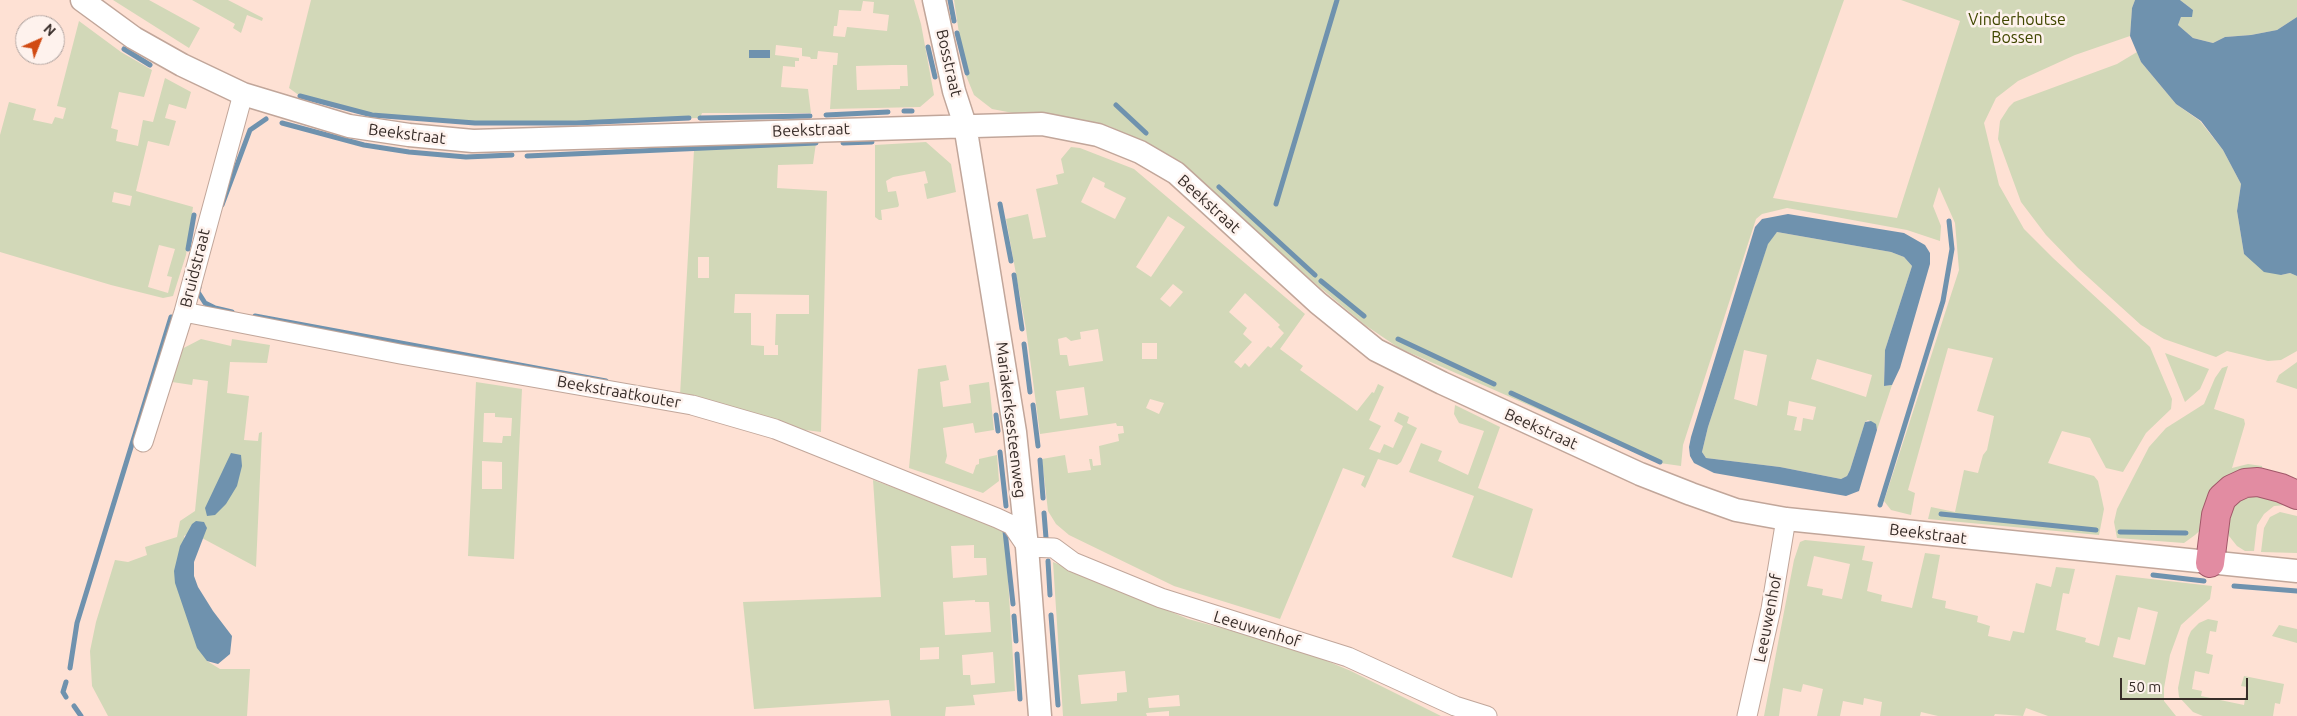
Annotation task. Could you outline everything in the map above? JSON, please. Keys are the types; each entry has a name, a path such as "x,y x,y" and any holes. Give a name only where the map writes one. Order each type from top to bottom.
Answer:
{"highway":[{"path":"2210,564 2216,515 2222,498 2232,489 2245,483 2258,482 2281,488 2297,495"}],"street":[{"name":"Beekstraat","path":"82,0 134,38 182,65 243,94 349,126 473,141 1042,124 1098,135 1140,152 1176,173 1318,303 1382,353 1442,383 1640,474 1736,510 1786,519 2210,564 2297,571"},
{"name":"Bosstraat","path":"934,0 954,91 965,125"},
{"name":"Bruidstraat","path":"143,442 184,312 243,94"},
{"name":"Mariakerksesteenweg","path":"965,125 1014,423 1027,547 1040,716"},
{"name":"Beekstraatkouter","path":"184,312 400,354 704,408 774,429 997,518 1012,525 1027,547"},
{"name":"Leeuwenhof","path":"1747,716 1771,609 1786,519"},
{"name":"Leeuwenhof","path":"1027,547 1054,548 1073,562 1161,598 1348,657 1455,706 1487,716"}],"green space":[{"path":"113,0 149,0 200,28 189,48"},
{"path":"192,0 228,0 263,18 262,21 247,15 241,33 233,28 235,24"},
{"path":"311,0 914,0 921,24 934,95 920,107 830,109 833,65 837,65 838,53 818,51 817,59 811,59 810,57 802,56 802,48 776,45 775,55 799,58 799,61 795,61 795,67 783,66 781,87 808,89 811,113 702,113 700,118 475,123 372,115 300,96 289,88","holes":["863,1 874,2 873,13 889,15 887,31 847,27 845,37 833,36 834,26 837,26 839,10 861,11","907,65 908,86 900,86 900,89 857,90 856,66"]},
{"name":"Vinderhoutse Bossen","path":"954,0 1844,0 1773,198 1897,218 1960,21 1901,0 2135,0 2132,8 2130,36 2075,55 2018,81 1996,98 1984,123 1999,185 2024,229 2150,347 2172,399 2171,409 2146,433 2123,472 2106,468 2090,438 2062,431 2048,463 2094,476 2098,481 2104,509 2099,535 1928,519 1931,507 1955,512 1964,470 1978,473 1983,455 1987,450 1994,416 1977,411 1993,358 1948,348 1908,490 1915,493 1911,515 1891,510 1884,501 1959,270 1955,223 1939,187 1933,206 1941,226 1940,241 1907,230 1787,208 1762,214 1756,219 1683,445 1681,466 1660,463 1399,348 1365,325 1317,285 1173,157 1109,126 1049,115 1013,113 992,109 974,95 965,73"},
{"path":"2180,0 2297,0 2297,17 2277,30 2225,37 2213,43 2193,38 2178,25 2181,17 2193,10"},
{"path":"79,21 121,52 152,70 144,97 119,92 111,128 118,130 116,141 138,146 143,120 153,122 165,78 191,92 186,109 169,104 165,118 176,121 169,146 148,141 136,191 193,207 186,255 173,296 163,298 111,285 0,252 0,135 9,102 36,109 33,120 52,124 55,117 63,119 66,108 57,106","holes":["114,192 132,196 130,206 112,202","159,245 175,249 167,276 172,277 168,293 148,287"]},
{"path":"2137,52 2141,62 2176,104 2200,121 2223,150 2241,184 2237,211 2244,254 2281,275 2290,273 2297,276 2297,351 2281,360 2268,361 2227,351 2216,357 2164,339 2141,325 2078,268 2046,235 2021,202 1998,139 2000,121 2009,107 2014,102 2117,64"},
{"path":"926,142 951,164 956,192 927,199 924,184 928,183 925,171 893,177 886,181 888,192 896,191 899,205 898,207 881,210 882,220 879,220 875,217 875,145"},
{"path":"816,143 813,164 778,165 777,188 827,191 821,432 789,428 680,395 694,150","holes":["698,257 709,257 709,278 698,278","735,294 809,295 809,314 776,314 775,345 778,345 778,355 764,355 764,346 751,345 751,313 734,313"]},
{"path":"1071,147 1080,148 1134,169 1305,314 1280,349 1303,366 1300,370 1357,411 1372,392 1374,393 1378,384 1384,387 1369,420 1381,426 1369,449 1380,453 1384,444 1393,448 1403,426 1394,421 1398,412 1409,417 1407,423 1417,428 1401,462 1397,465 1378,459 1365,488 1361,485 1365,476 1343,468 1280,619 1174,586 1069,535 1056,524 1048,511 1042,459 1065,455 1068,473 1091,470 1089,459 1092,459 1093,466 1101,465 1099,446 1119,441 1118,434 1124,433 1123,426 1117,426 1116,423 1040,434 1026,329 1006,219 1028,214 1033,239 1046,237 1036,189 1058,184 1056,175 1064,173 1061,159","holes":["1093,177 1105,183 1104,187 1126,198 1115,219 1081,202","1168,216 1185,227 1151,277 1136,267","1173,284 1183,292 1170,307 1160,299","1245,293 1280,325 1278,327 1284,333 1271,348 1268,346 1249,367 1245,363 1241,368 1234,362 1252,342 1243,334 1247,328 1229,312","1098,329 1103,361 1069,366 1067,355 1060,355 1058,339 1066,337 1071,341 1081,339 1080,332","1142,343 1157,343 1157,359 1142,359","1084,387 1088,415 1060,419 1056,391","1150,399 1164,403 1159,414 1146,408"]},
{"path":"1777,232 1891,252 1904,257 1912,266 1885,350 1884,386 1892,385 1877,430 1875,424 1868,420 1865,422 1850,470 1847,476 1841,479 1780,467 1706,458 1702,452 1708,427 1768,243","holes":["1744,350 1767,355 1757,406 1734,399","1817,359 1872,375 1866,397 1811,379","1789,401 1816,407 1813,420 1803,418 1801,431 1794,430 1797,417 1787,415"]},
{"path":"201,339 231,346 232,339 270,345 267,363 230,362 227,393 249,396 244,440 258,441 259,433 262,432 256,567 202,538 206,525 184,536 207,661 220,669 250,669 247,716 108,716 92,686 90,651 96,622 115,560 128,562 147,555 145,547 177,537 180,521 195,511 208,381 193,379 192,385 172,382 176,352"},
{"path":"2165,353 2209,369 2200,389 2185,402"},
{"path":"2297,362 2297,389 2276,382 2279,375"},
{"path":"946,365 949,380 940,382 943,407 971,403 969,385 989,382 994,430 975,433 973,423 943,428 947,456 945,463 973,474 976,465 979,464 979,459 997,455 999,481 983,493 909,468 918,369"},
{"path":"2228,366 2214,409 2244,419 2245,424 2232,468 2248,464 2262,466 2262,473 2184,543 2117,538 2114,522 2117,509 2149,447 2166,428 2204,404 2215,378 2222,368"},
{"path":"476,382 522,389 514,559 468,556","holes":["484,413 495,413 495,417 512,418 511,436 503,436 502,443 483,442","482,461 502,462 502,489 482,489"]},
{"path":"1455,405 1500,427 1478,488 1533,509 1512,578 1452,557 1474,496 1409,472 1421,443 1442,451 1438,461 1468,475 1484,431 1459,423 1454,414"},
{"path":"873,480 986,521 1005,531 1015,691 973,695 975,705 946,707 945,716 891,716 889,700 754,709 743,602 881,597","holes":["974,545 974,558 986,558 987,575 953,578 951,546","975,600 975,602 989,602 991,632 945,635 943,602","939,647 939,659 920,660 920,648","993,652 995,683 971,685 970,675 963,675 962,655"]},
{"path":"2259,493 2286,505 2274,506 2264,514 2257,525 2254,551 2245,551 2237,546 2229,536 2226,521 2235,500"},
{"path":"2280,512 2297,516 2297,553 2261,552 2264,528 2270,517"},
{"path":"1805,540 1865,546 1862,560 1873,562 1867,591 1882,595 1881,601 1912,608 1925,553 1940,555 1932,598 1946,601 1945,608 1978,616 1977,622 1990,626 1988,636 2010,641 2013,631 2024,633 2036,583 2051,587 2056,567 2075,569 2069,594 2063,593 2056,630 2086,638 2085,642 2099,646 2116,575 2212,586 2210,599 2181,625 2170,655 2164,688 2164,701 2176,716 2048,716 2026,708 2023,716 1995,714 1994,716 1938,716 1921,712 1920,716 1880,716 1882,702 1864,698 1863,705 1843,701 1840,716 1817,716 1823,689 1803,684 1801,692 1783,688 1779,716 1764,716 1794,560 1800,542","holes":["1814,556 1850,564 1842,599 1822,595 1823,589 1807,586","2138,607 2158,612 2145,665 2113,657 2118,637 2130,640"]},
{"path":"1053,562 1188,619 1296,648 1351,671 1441,716 1169,716 1169,711 1146,713 1147,716 1063,716","holes":["1125,671 1127,692 1117,693 1117,701 1081,704 1078,675","1179,695 1180,706 1149,708 1148,698"]},
{"path":"2208,619 2218,621 2216,632 2210,631 2206,653 2213,655 2209,674 2195,671 2192,689 2202,691 2201,696 2244,705 2247,687 2241,686 2244,676 2284,684 2280,704 2275,703 2273,716 2203,716 2193,712 2179,697 2178,688 2188,638 2191,631 2199,623"},
{"path":"2279,625 2297,629 2297,643 2272,636"}],"water":[{"path":"2135,0 2180,0 2193,10 2192,17 2181,17 2178,25 2193,38 2213,43 2225,37 2277,30 2297,17 2297,276 2290,273 2281,275 2264,272 2244,254 2237,211 2241,184 2223,150 2201,121 2176,104 2141,62 2130,36 2132,8"},
{"path":"749,50 770,50 770,58 749,58"},
{"path":"1788,214 1904,233 1925,245 1930,253 1930,264 1900,368 1892,385 1884,386 1885,350 1912,266 1904,257 1891,252 1777,232 1768,244 1708,427 1702,452 1706,458 1780,467 1841,479 1847,476 1850,470 1865,422 1871,421 1876,424 1877,430 1859,491 1846,496 1714,473 1694,463 1690,456 1691,437 1755,227 1762,219"},
{"path":"231,453 241,455 242,466 237,486 226,504 215,515 207,516 205,508"},
{"path":"196,521 204,522 207,528 194,562 194,576 198,587 213,611 232,636 230,654 218,664 207,661 197,648 175,583 174,571 180,546 192,524"}],"waterway":[{"path":"950,0 954,21"},
{"path":"1276,204 1337,0"},
{"path":"957,33 967,73"},
{"path":"928,47 935,77"},
{"path":"124,49 150,65"},
{"path":"300,96 372,115 475,123 576,123 689,118"},
{"path":"1116,105 1146,133"},
{"path":"904,111 912,111"},
{"path":"826,115 888,112"},
{"path":"700,118 810,116"},
{"path":"222,205 250,130 266,119"},
{"path":"282,123 364,145 409,152 466,157 512,155"},
{"path":"843,143 872,142"},
{"path":"527,156 816,143"},
{"path":"1219,187 1315,275"},
{"path":"1000,204 1011,261"},
{"path":"188,249 194,215"},
{"path":"1880,505 1943,301 1952,249 1949,221"},
{"path":"1014,275 1022,329"},
{"path":"1321,281 1364,316"},
{"path":"199,287 198,292 205,303 215,308 232,312"},
{"path":"255,316 606,381"},
{"path":"70,668 77,623 171,317"},
{"path":"1398,339 1494,384"},
{"path":"1024,344 1030,392"},
{"path":"1511,393 1660,462"},
{"path":"1033,405 1038,446"},
{"path":"996,415 998,431"},
{"path":"1000,452 1006,506"},
{"path":"1040,460 1043,498"},
{"path":"1044,513 1046,538"},
{"path":"1941,514 2096,530"},
{"path":"1005,531 1013,604"},
{"path":"2120,532 2186,533"},
{"path":"1048,561 1050,595"},
{"path":"2153,575 2204,581"},
{"path":"2234,586 2297,591"},
{"path":"1051,615 1058,705"},
{"path":"1014,616 1016,641"},
{"path":"1017,654 1020,699"},
{"path":"66,682 63,692 66,697"},
{"path":"74,706 81,716"}]}
